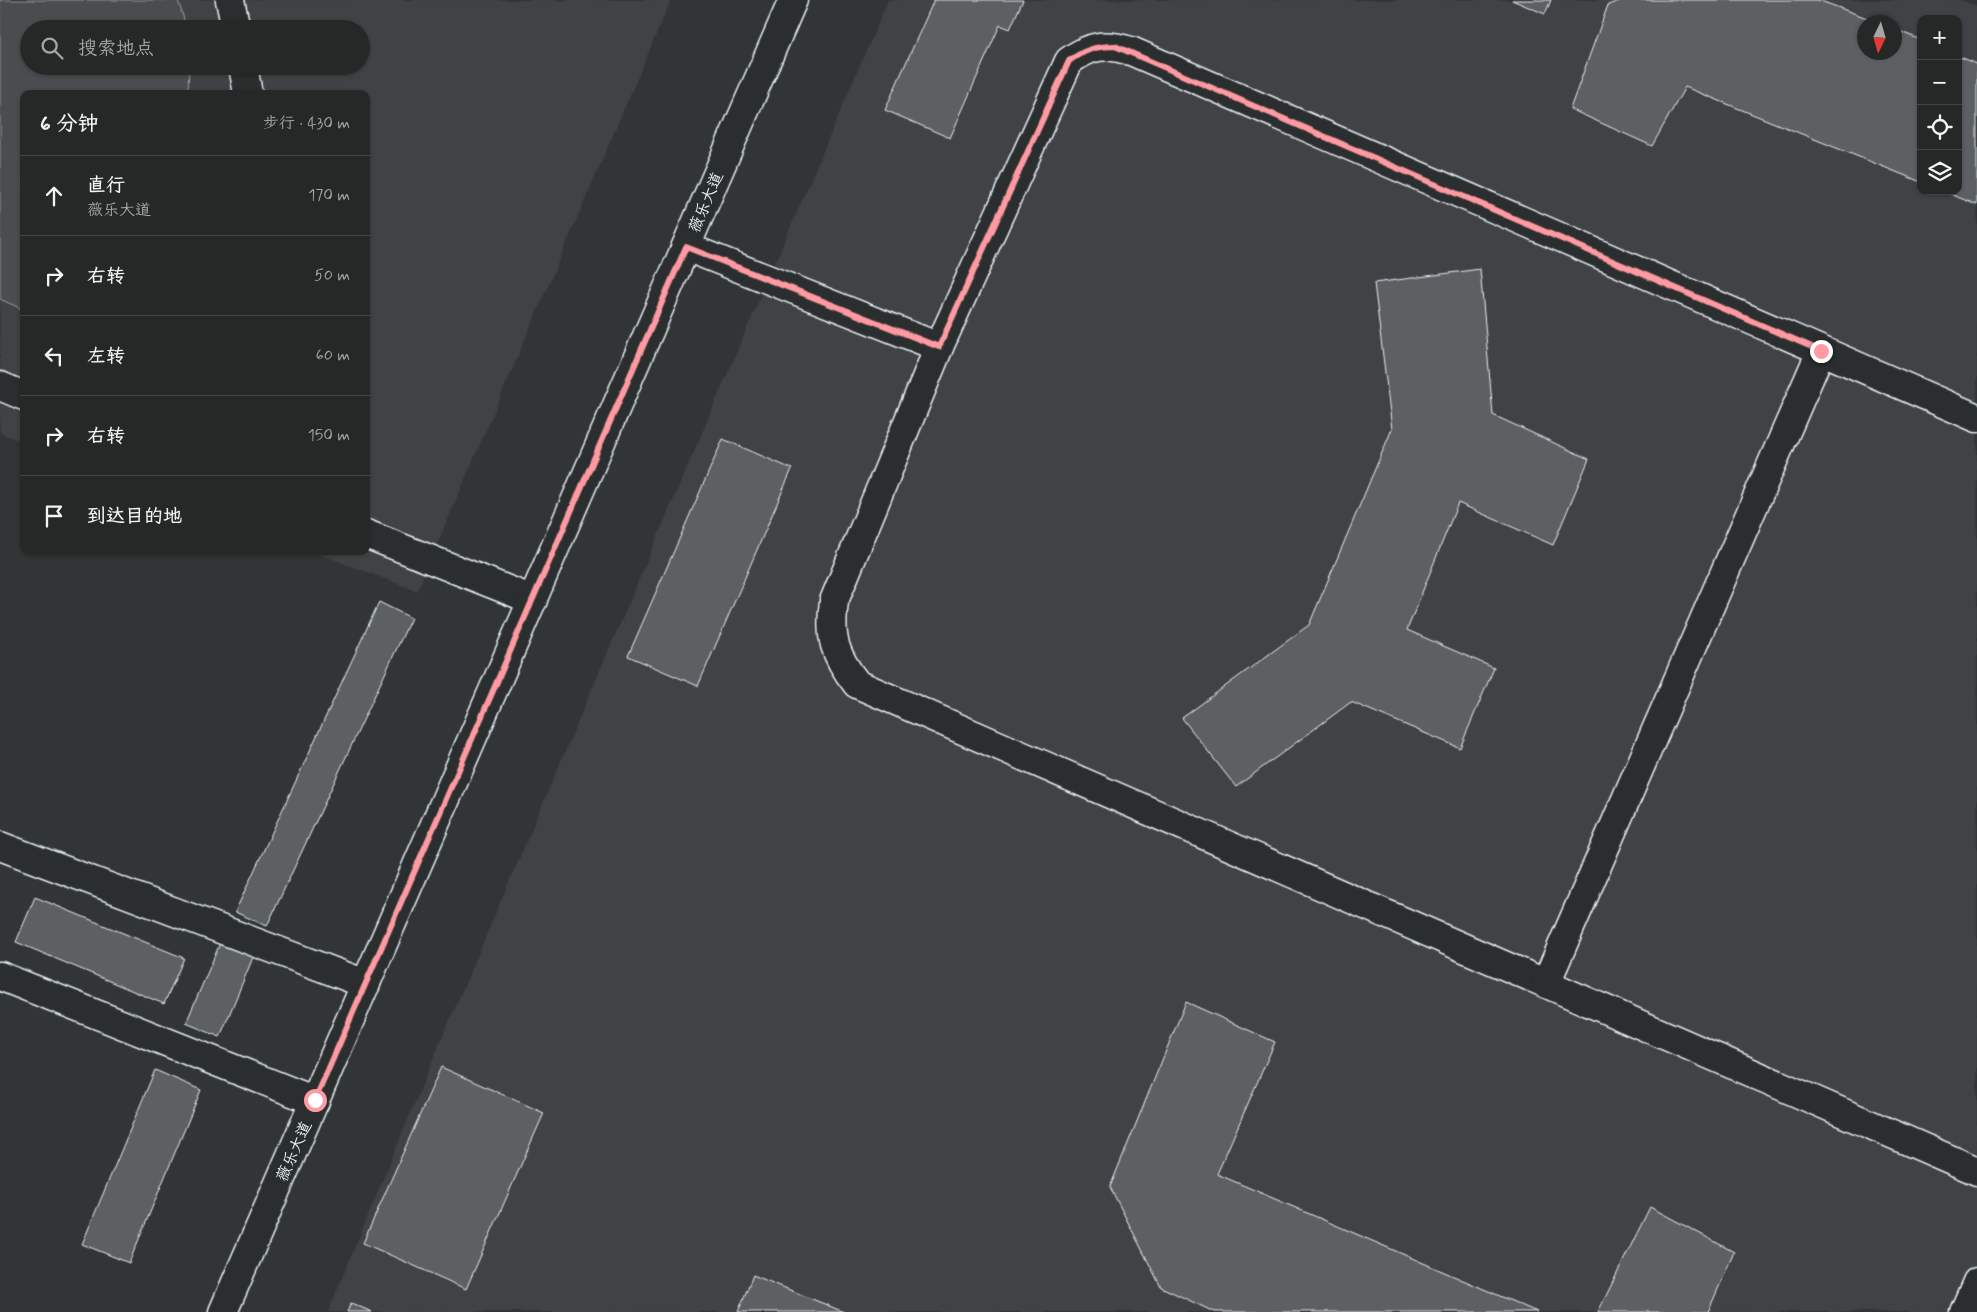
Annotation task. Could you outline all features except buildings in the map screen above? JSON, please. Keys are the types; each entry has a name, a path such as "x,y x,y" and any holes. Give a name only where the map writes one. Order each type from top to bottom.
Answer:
{"main road":[{"path":"230,0 234,20"},
{"name":"薇乐大道","path":"223,1312 793,0"},
{"path":"1977,418 1131,52 1115,46 1098,46 1082,51 1069,61 939,347 834,601 831,623 834,645 843,666 857,684 1977,1171"},
{"path":"245,75 247,90"},
{"path":"686,247 939,347"},
{"path":"1546,983 1821,351"},
{"path":"0,386 20,394"},
{"path":"370,536 533,600"},
{"path":"0,846 366,984"},
{"path":"0,976 315,1100"},
{"path":"1964,1312 1977,1282"}],"shaded area":[{"path":"0,0 671,0 417,591 322,555 370,555 370,90 20,90 20,440 0,433"},
{"path":"0,0 178,0 184,20 20,20 20,75 189,75 188,90 20,90 20,308 0,299"},
{"path":"888,0 1960,0 1977,6 1977,1312 328,1312 432,1061"}],"route":[{"path":"315,1100 686,247 939,347 1069,61 1082,51 1098,46 1115,46 1821,351"}]}
